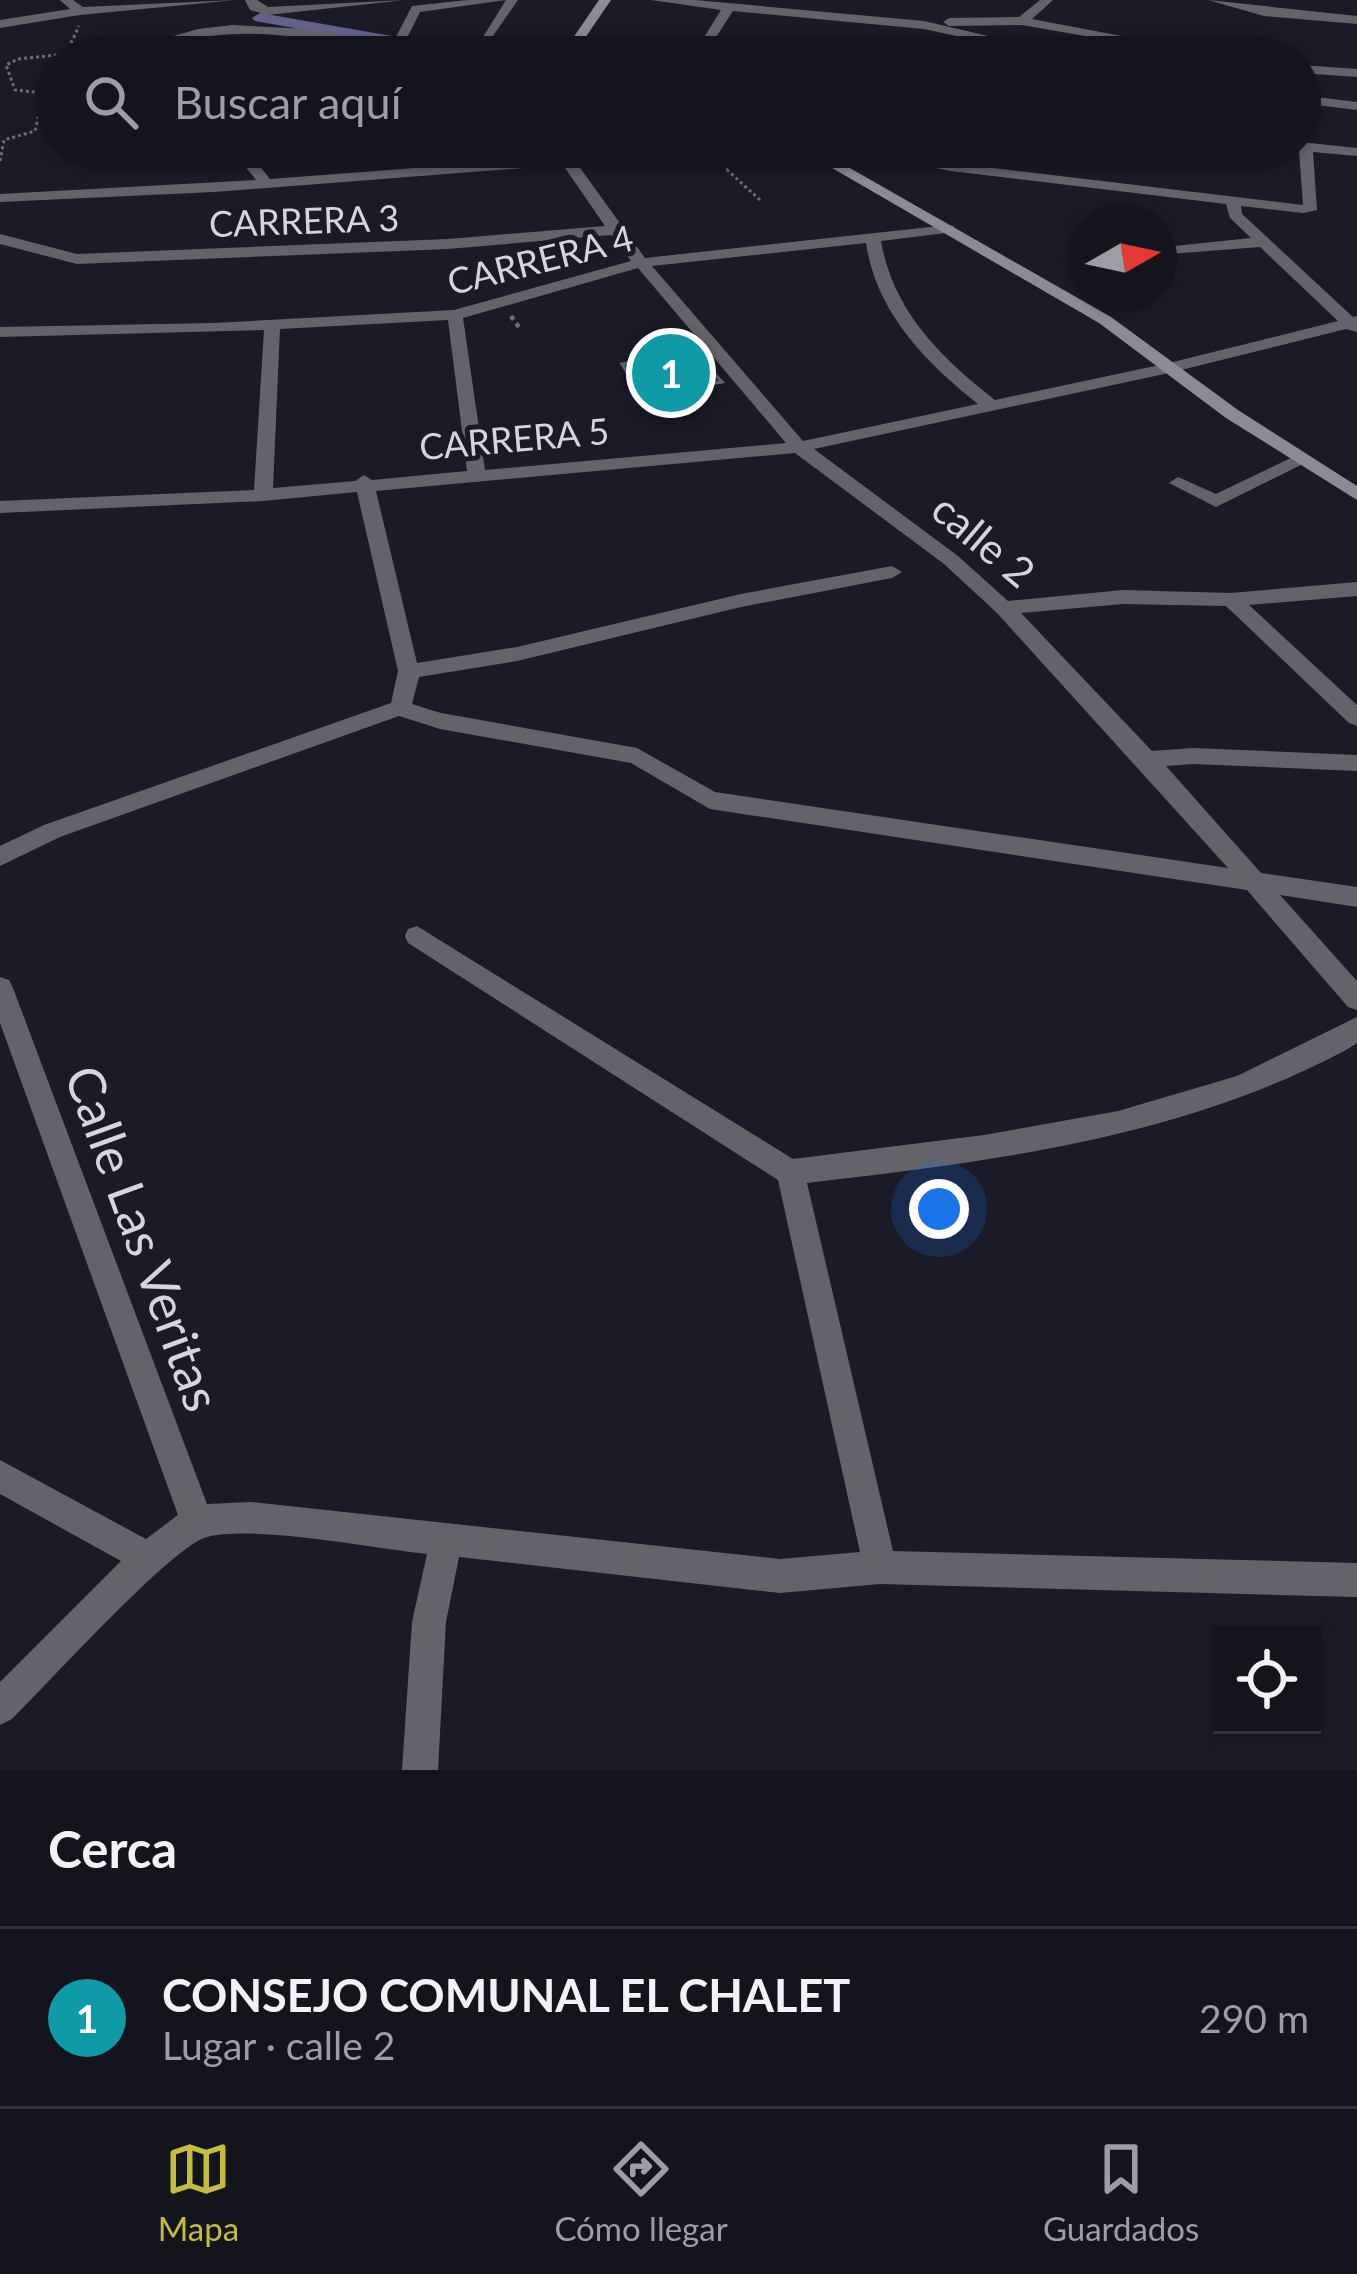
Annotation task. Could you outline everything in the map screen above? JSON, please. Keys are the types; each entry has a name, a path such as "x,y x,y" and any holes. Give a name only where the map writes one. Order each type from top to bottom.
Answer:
{"main road":[{"path":"580,36 604,0"},
{"path":"840,168 1105,320 1357,494"}],"street":[{"path":"0,24 139,0"},
{"path":"74,10 230,0"},
{"path":"251,0 254,7 268,11 399,0"},
{"path":"402,36 416,9 500,0"},
{"path":"487,36 512,0"},
{"path":"657,0 924,26 971,36"},
{"path":"1022,20 1047,0"},
{"path":"1214,0 1264,12 1357,20"},
{"path":"711,36 729,7"},
{"path":"924,26 1022,20 1110,36"},
{"path":"185,36 191,31 298,36"},
{"path":"1321,70 1357,73"},
{"path":"1321,102 1357,106"},
{"path":"1321,148 1357,152"},
{"path":"253,168 265,183"},
{"path":"0,198 265,183 368,168"},
{"name":"calle 2","path":"572,168 640,262 800,447 951,560 1004,608 1147,760 1357,999"},
{"path":"959,168 1233,203 1312,207 1306,168"},
{"path":"1233,203 1235,215 1261,242 1354,324"},
{"name":"CARRERA 4","path":"0,332 454,315 640,262 949,229"},
{"name":"CARRERA 3","path":"0,238 77,259 448,244 614,230"},
{"path":"873,237 875,272 921,344 992,406"},
{"path":"1177,251 1261,242"},
{"path":"454,315 476,473"},
{"name":"CARRERA 5","path":"0,507 263,495 800,447 1354,324"},
{"path":"263,495 272,325"},
{"path":"1178,483 1216,501 1301,458"},
{"path":"364,481 410,671 398,708"},
{"path":"410,671 489,662 598,639 695,611 892,572"},
{"path":"1004,608 1124,597 1231,600 1357,590"},
{"path":"1231,600 1357,718"},
{"path":"0,857 52,831 398,708 440,722 637,756 710,800 1357,897"},
{"path":"1147,760 1193,756 1357,764"},
{"path":"417,936 790,1172 920,1156 1117,1122 1250,1087 1357,1028"},
{"name":"Calle Las Veritas","path":"0,988 197,1521"},
{"path":"790,1172 880,1567"},
{"path":"0,1476 148,1558"},
{"path":"0,1707 148,1558 197,1521 251,1518 780,1576 880,1567 1357,1580"},
{"path":"420,1770 429,1622 447,1538"}],"path":[{"path":"36,57 6,65 15,90 36,92"},
{"path":"0,161 4,140 36,126"},
{"path":"725,168 760,200"}],"building":[{"path":"693,350 722,382 641,396 622,364"}],"waterway":[{"path":"260,18 363,36"}],"place":[{"name":"CONSEJO COMUNAL EL CHALET","path":"671,373"}]}
